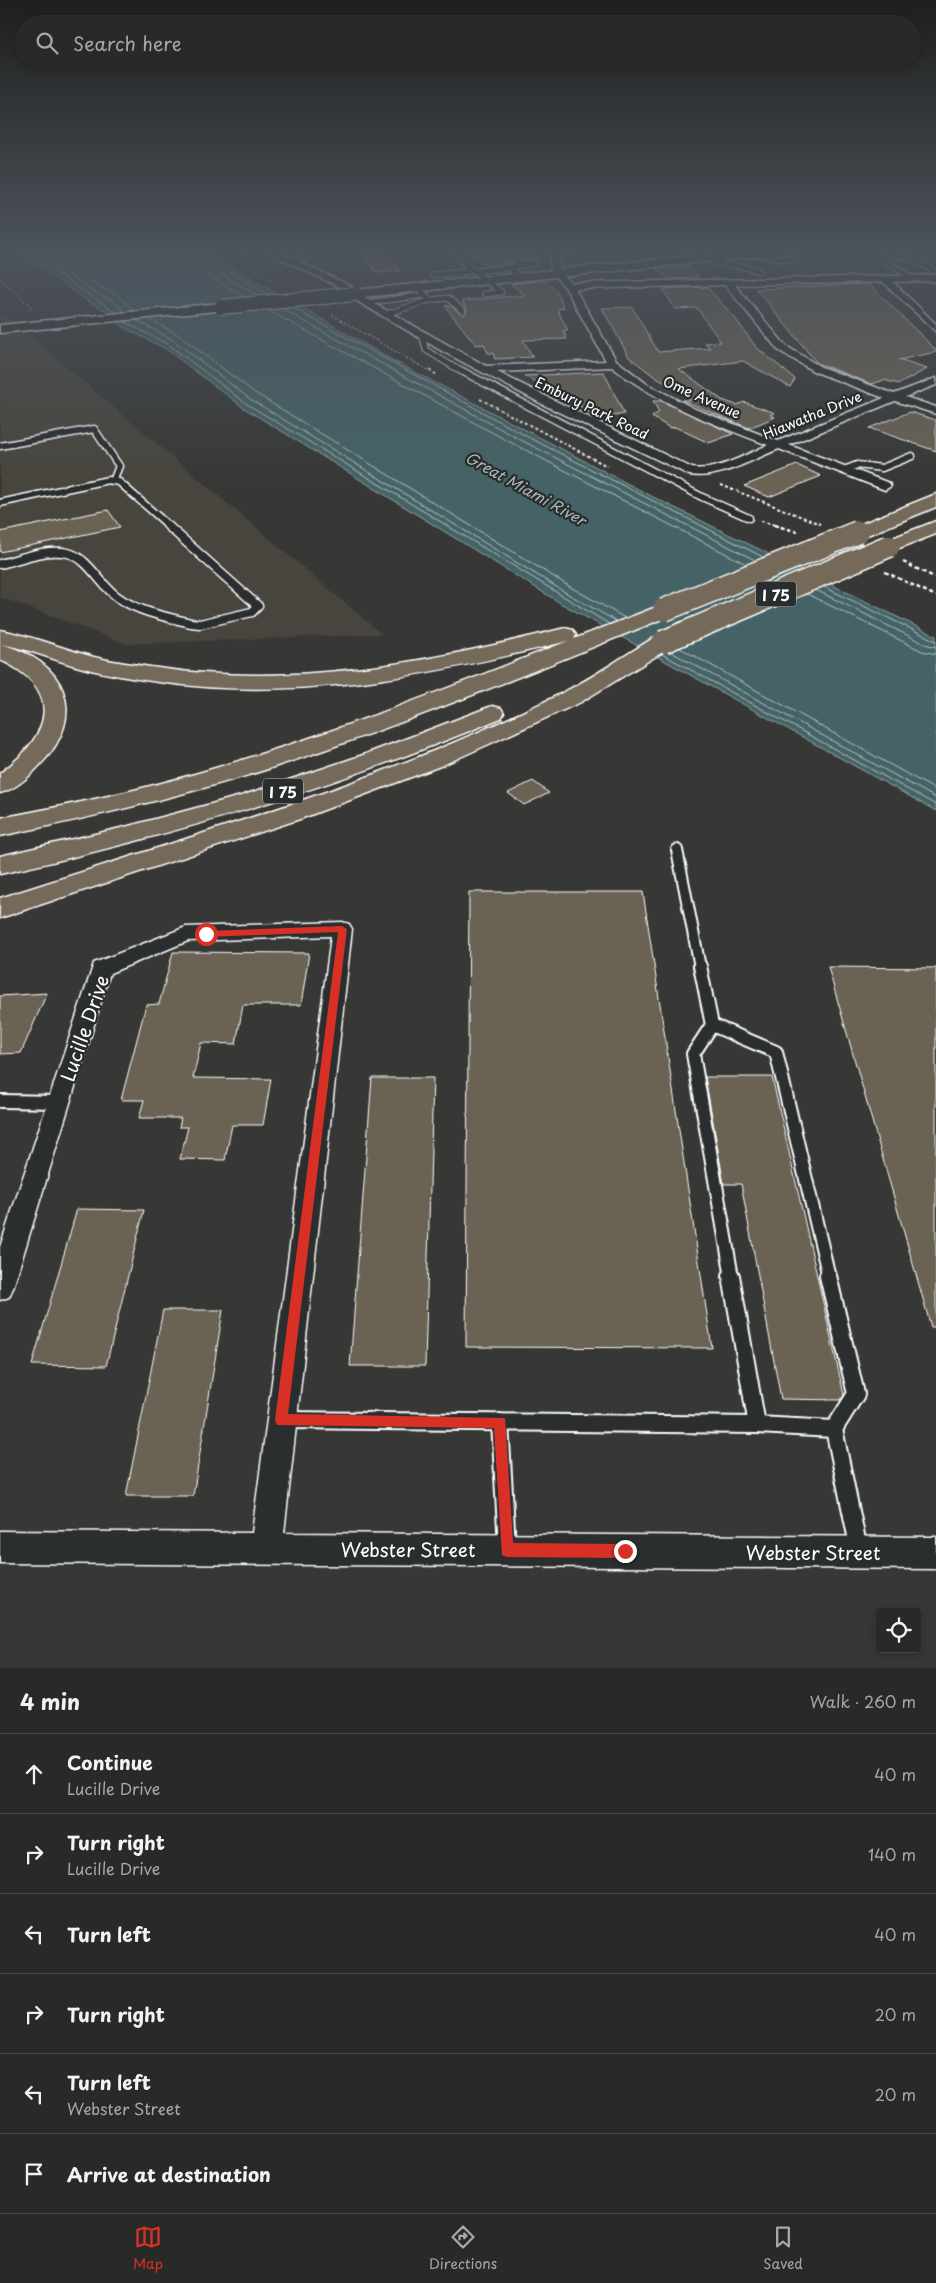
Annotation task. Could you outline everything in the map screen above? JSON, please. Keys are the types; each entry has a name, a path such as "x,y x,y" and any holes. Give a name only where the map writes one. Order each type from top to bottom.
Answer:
{"highway":[{"name":"I 75","path":"0,827 156,794 279,757 389,719 528,665 936,500"},
{"name":"I 75","path":"0,865 150,829 297,786 565,691 663,642 936,527"},
{"path":"0,637 27,641 87,662 160,676 226,682 296,682 356,678 414,670 492,654 664,610"},
{"path":"0,651 20,658 48,680 57,705 53,727 40,750 10,779 0,785"},
{"path":"0,908 322,801 440,756 565,691"}],"main road":[{"path":"0,329 25,327"}],"street":[{"name":"Embury Park Road","path":"408,327 485,370 594,426 689,471 698,472"},
{"name":"Ome Avenue","path":"593,327 614,364 642,386 691,411 885,486"},
{"path":"764,327 782,348 793,356 836,376 936,411"},
{"path":"485,370 614,364"},
{"name":"Hiawatha Drive","path":"698,472 719,469 936,381"},
{"name":"Lucille Drive","path":"0,1288 101,968 186,934 342,929 266,1548"},
{"name":"Webster Street","path":"0,1547 936,1553"}],"lane":[{"path":"422,335 426,350 438,359 702,497 749,518"},
{"path":"0,446 94,429 106,444 119,466 113,481"},
{"path":"844,470 857,465 882,468 912,456"},
{"path":"0,503 108,480 119,482 258,606 252,612 200,624 168,618 119,599 81,561 69,552 46,554 0,564"},
{"path":"677,850 712,1025 693,1054 757,1425"},
{"path":"712,1025 776,1052 856,1394 834,1429 859,1552"},
{"path":"0,1101 59,1102"},
{"path":"281,1420 757,1425 834,1429"},
{"path":"500,1422 507,1550"}],"shaded area":[{"path":"0,327 19,327 382,634 127,644 0,597"}],"water":[{"name":"Great Miami River","path":"123,327 335,327 396,362 659,500 936,636 936,811 562,604 244,408 166,349"}],"building":[{"path":"462,327 566,327 568,330 563,331 567,339 523,340 533,357 495,359 493,353 488,353 484,344 476,345"},
{"path":"612,327 643,327 658,352 710,348 705,343 721,342 710,327 741,327 756,347 795,379 790,387 743,361 679,369 722,400 737,405 744,402 775,413 770,415 775,417 749,428 682,400 694,400 655,377 629,357"},
{"path":"787,327 912,327 936,350 936,352 899,360 927,369 899,384 884,380 872,384 817,363"},
{"path":"604,372 624,414 605,418 597,412 591,414 570,399 567,400 524,376"},
{"path":"653,401 661,401 733,434 709,443 675,427 670,428 652,417 659,412"},
{"path":"910,412 936,420 936,451 869,428"},
{"path":"797,465 821,476 769,497 744,486"},
{"path":"108,510 120,527 0,552 0,532"},
{"path":"533,781 549,793 524,805 508,793"},
{"path":"469,892 643,892 712,1348 466,1347"},
{"path":"173,952 309,953 301,1005 243,1005 236,1044 201,1043 193,1078 271,1079 263,1125 232,1125 225,1160 180,1159 188,1127 179,1127 181,1118 139,1118 144,1100 121,1100 146,1005 159,1004"},
{"path":"828,967 936,968 936,1327 931,1327"},
{"path":"47,993 21,1053 0,1054 0,996"},
{"path":"705,1077 772,1077 844,1395 841,1400 781,1399 741,1184 724,1184"},
{"path":"372,1078 433,1078 425,1366 350,1366"},
{"path":"77,1209 144,1210 106,1366 32,1365"},
{"path":"163,1310 223,1310 193,1496 126,1496"}],"route":[{"path":"206,934 342,929 281,1420 500,1422 507,1550 625,1551"}]}
